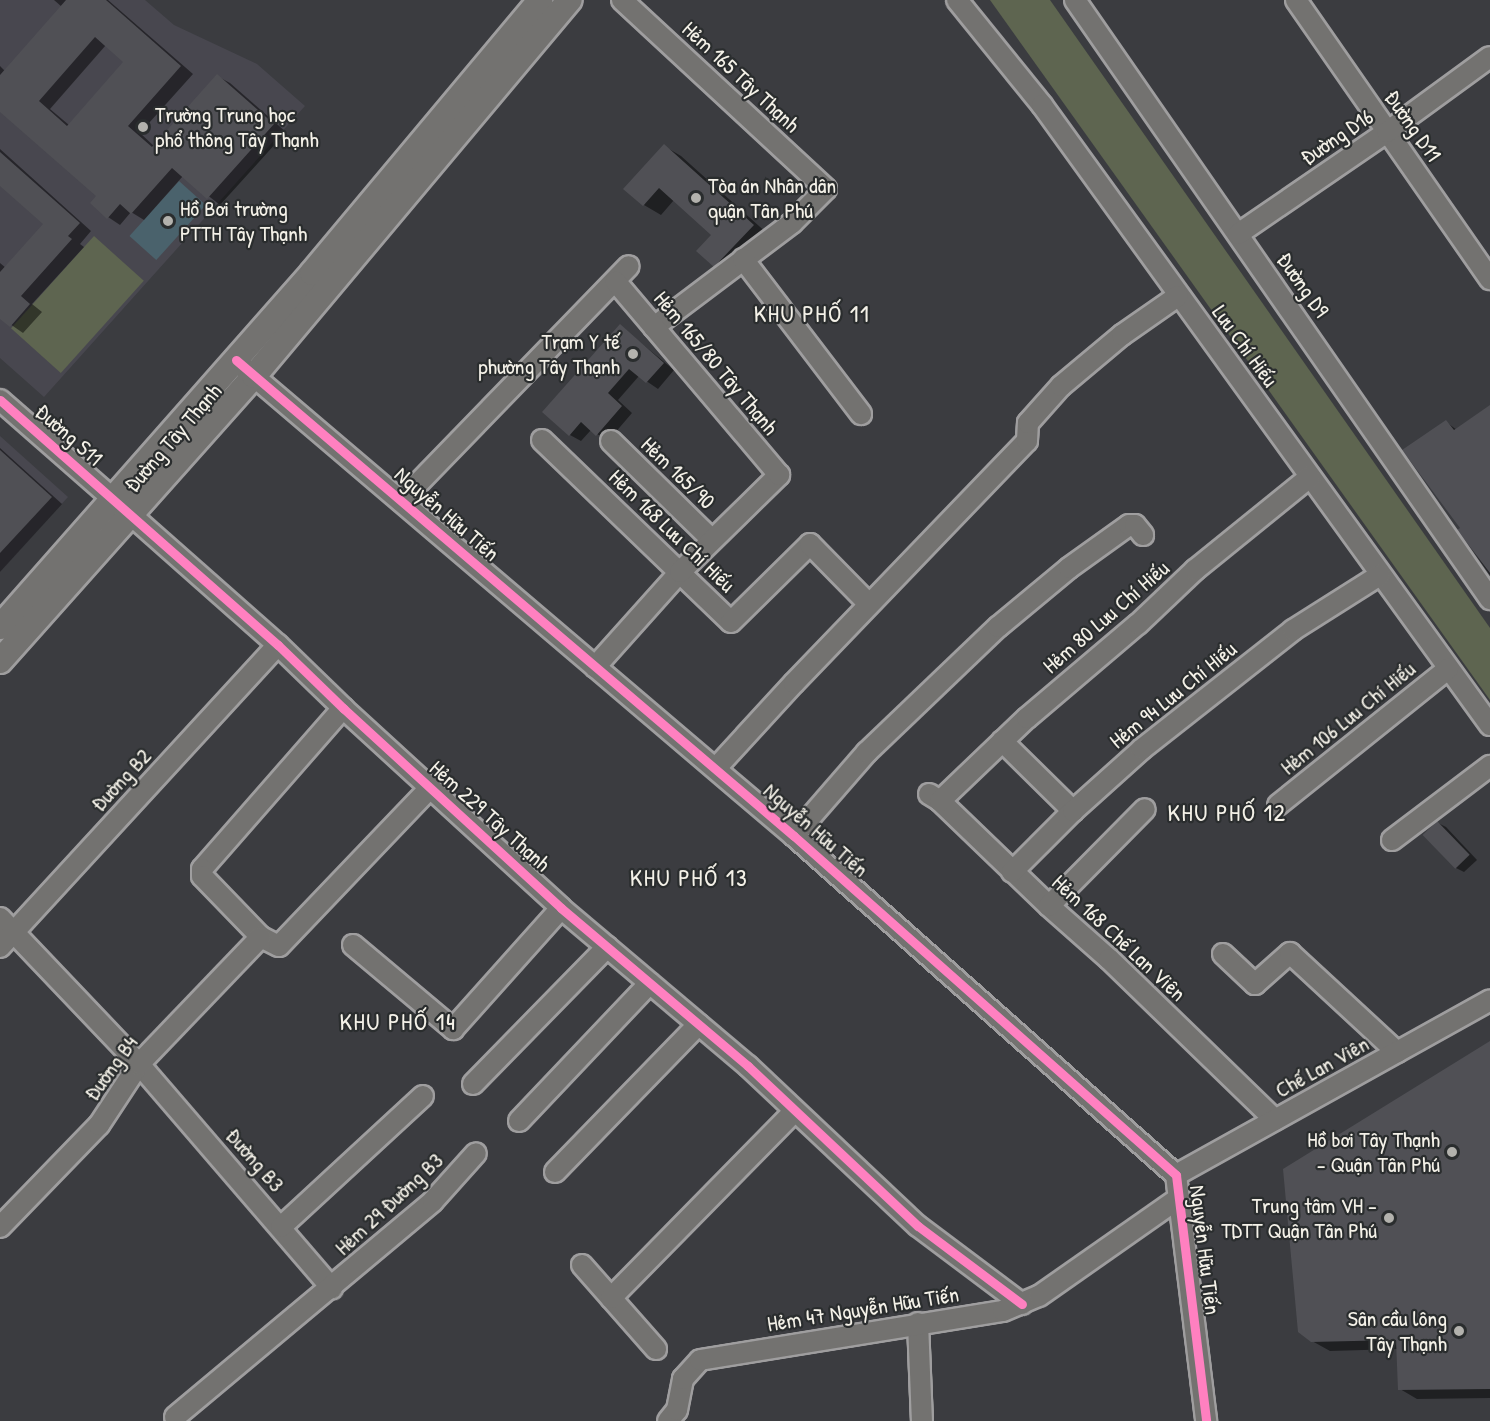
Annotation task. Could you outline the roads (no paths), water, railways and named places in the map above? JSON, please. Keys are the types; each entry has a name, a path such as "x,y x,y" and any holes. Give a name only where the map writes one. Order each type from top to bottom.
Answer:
{"street":[{"name":"Đường Tây Thạnh","path":"0,627 236,360 540,0"},
{"name":"Đường Tây Thạnh","path":"0,661 254,376 569,0"},
{"name":"Hẻm 165 Tây Thạnh","path":"622,0 826,189 792,223 743,259"},
{"name":"Lưu Chí Hiếu","path":"957,0 1042,105 1490,725"},
{"name":"Đường D9","path":"1075,0 1490,599"},
{"name":"Đường D11","path":"1296,0 1490,279"},
{"name":"Đường D16","path":"1238,234 1388,132 1490,57"},
{"path":"654,327 743,259 861,414"},
{"path":"401,501 629,266"},
{"name":"Hẻm 165/80 Tây Thạnh","path":"615,282 779,475 712,540"},
{"path":"716,768 869,604 1027,441 1028,423 1061,386 1122,335 1178,296"},
{"name":"Nguyễn Hữu Tiến","path":"236,360 716,768 1176,1175 1206,1421"},
{"name":"Đường S11","path":"0,400 113,499"},
{"name":"Hẻm 168 Lưu Chí Hiếu","path":"542,440 732,622 810,544 869,604"},
{"name":"Hẻm 165/90","path":"611,441 712,540"},
{"name":"Hẻm 80 Lưu Chí Hiếu","path":"934,798 1196,570 1310,477"},
{"path":"113,499 131,515"},
{"name":"Hẻm 229 Tây Thạnh","path":"131,515 278,645 343,708 561,908 748,1066 826,1142 918,1226 1022,1304"},
{"path":"794,836 867,753 998,627 1069,568 1129,525 1135,525 1143,535"},
{"path":"595,667 680,572 712,540"},
{"name":"Hẻm 94 Lưu Chí Hiếu","path":"1012,872 1073,811 1142,749 1293,630 1380,575"},
{"name":"Đường B2","path":"0,947 7,925 278,645"},
{"name":"Hẻm 106 Lưu Chí Hiếu","path":"1278,805 1448,669"},
{"path":"343,708 202,869 202,876 261,937 279,946 430,788"},
{"path":"1002,741 1073,811"},
{"path":"1392,840 1490,766"},
{"name":"Hẻm 168 Chế Lan Viên","path":"934,798 1109,959 1275,1120"},
{"path":"1049,906 1144,809"},
{"path":"353,945 453,1029 561,908"},
{"name":"Đường B3","path":"7,925 139,1064 332,1288"},
{"name":"Đường B4","path":"0,1227 99,1125 139,1064 261,937"},
{"path":"473,1084 607,947"},
{"path":"1223,954 1256,984 1290,953 1397,1052"},
{"path":"519,1121 650,983"},
{"name":"Chế Lan Viên","path":"1176,1175 1490,1000"},
{"path":"555,1172 699,1024"},
{"path":"281,1227 423,1096"},
{"path":"611,1298 795,1112"},
{"name":"Hẻm 29 Đường B3","path":"332,1288 433,1201 476,1153"},
{"name":"Hẻm 47 Nguyễn Hữu Tiến","path":"668,1421 677,1410 683,1379 700,1360 918,1323 986,1315 1022,1304 1039,1296 1179,1198"},
{"path":"582,1265 656,1349"},
{"path":"176,1417 332,1288"},
{"path":"918,1323 922,1421"}],"water":[{"name":"Hồ Bơi trường PTTH Tây Thạnh","path":"179,181 206,205 156,260 129,236"}],"place":[{"name":"Trường Trung học phổ thông Tây Thạnh","path":"143,127"},
{"name":"Tòa án Nhân dân quận Tân Phú","path":"696,198"},
{"name":"Hồ Bơi trường PTTH Tây Thạnh","path":"168,221"},
{"name":"Trạm Y tế phường Tây Thạnh","path":"633,354"},
{"name":"Hồ bơi Tây Thạnh - Quận Tân Phú","path":"1452,1152"},
{"name":"Trung tâm VH - TDTT Quận Tân Phú","path":"1389,1218"},
{"name":"Sân cầu lông Tây Thạnh","path":"1459,1331"}],"district":[{"name":"KHU PHỐ 11","path":"812,314"},
{"name":"KHU PHỐ 12","path":"1227,813"},
{"name":"KHU PHỐ 13","path":"689,878"},
{"name":"KHU PHỐ 14","path":"398,1022"}]}
